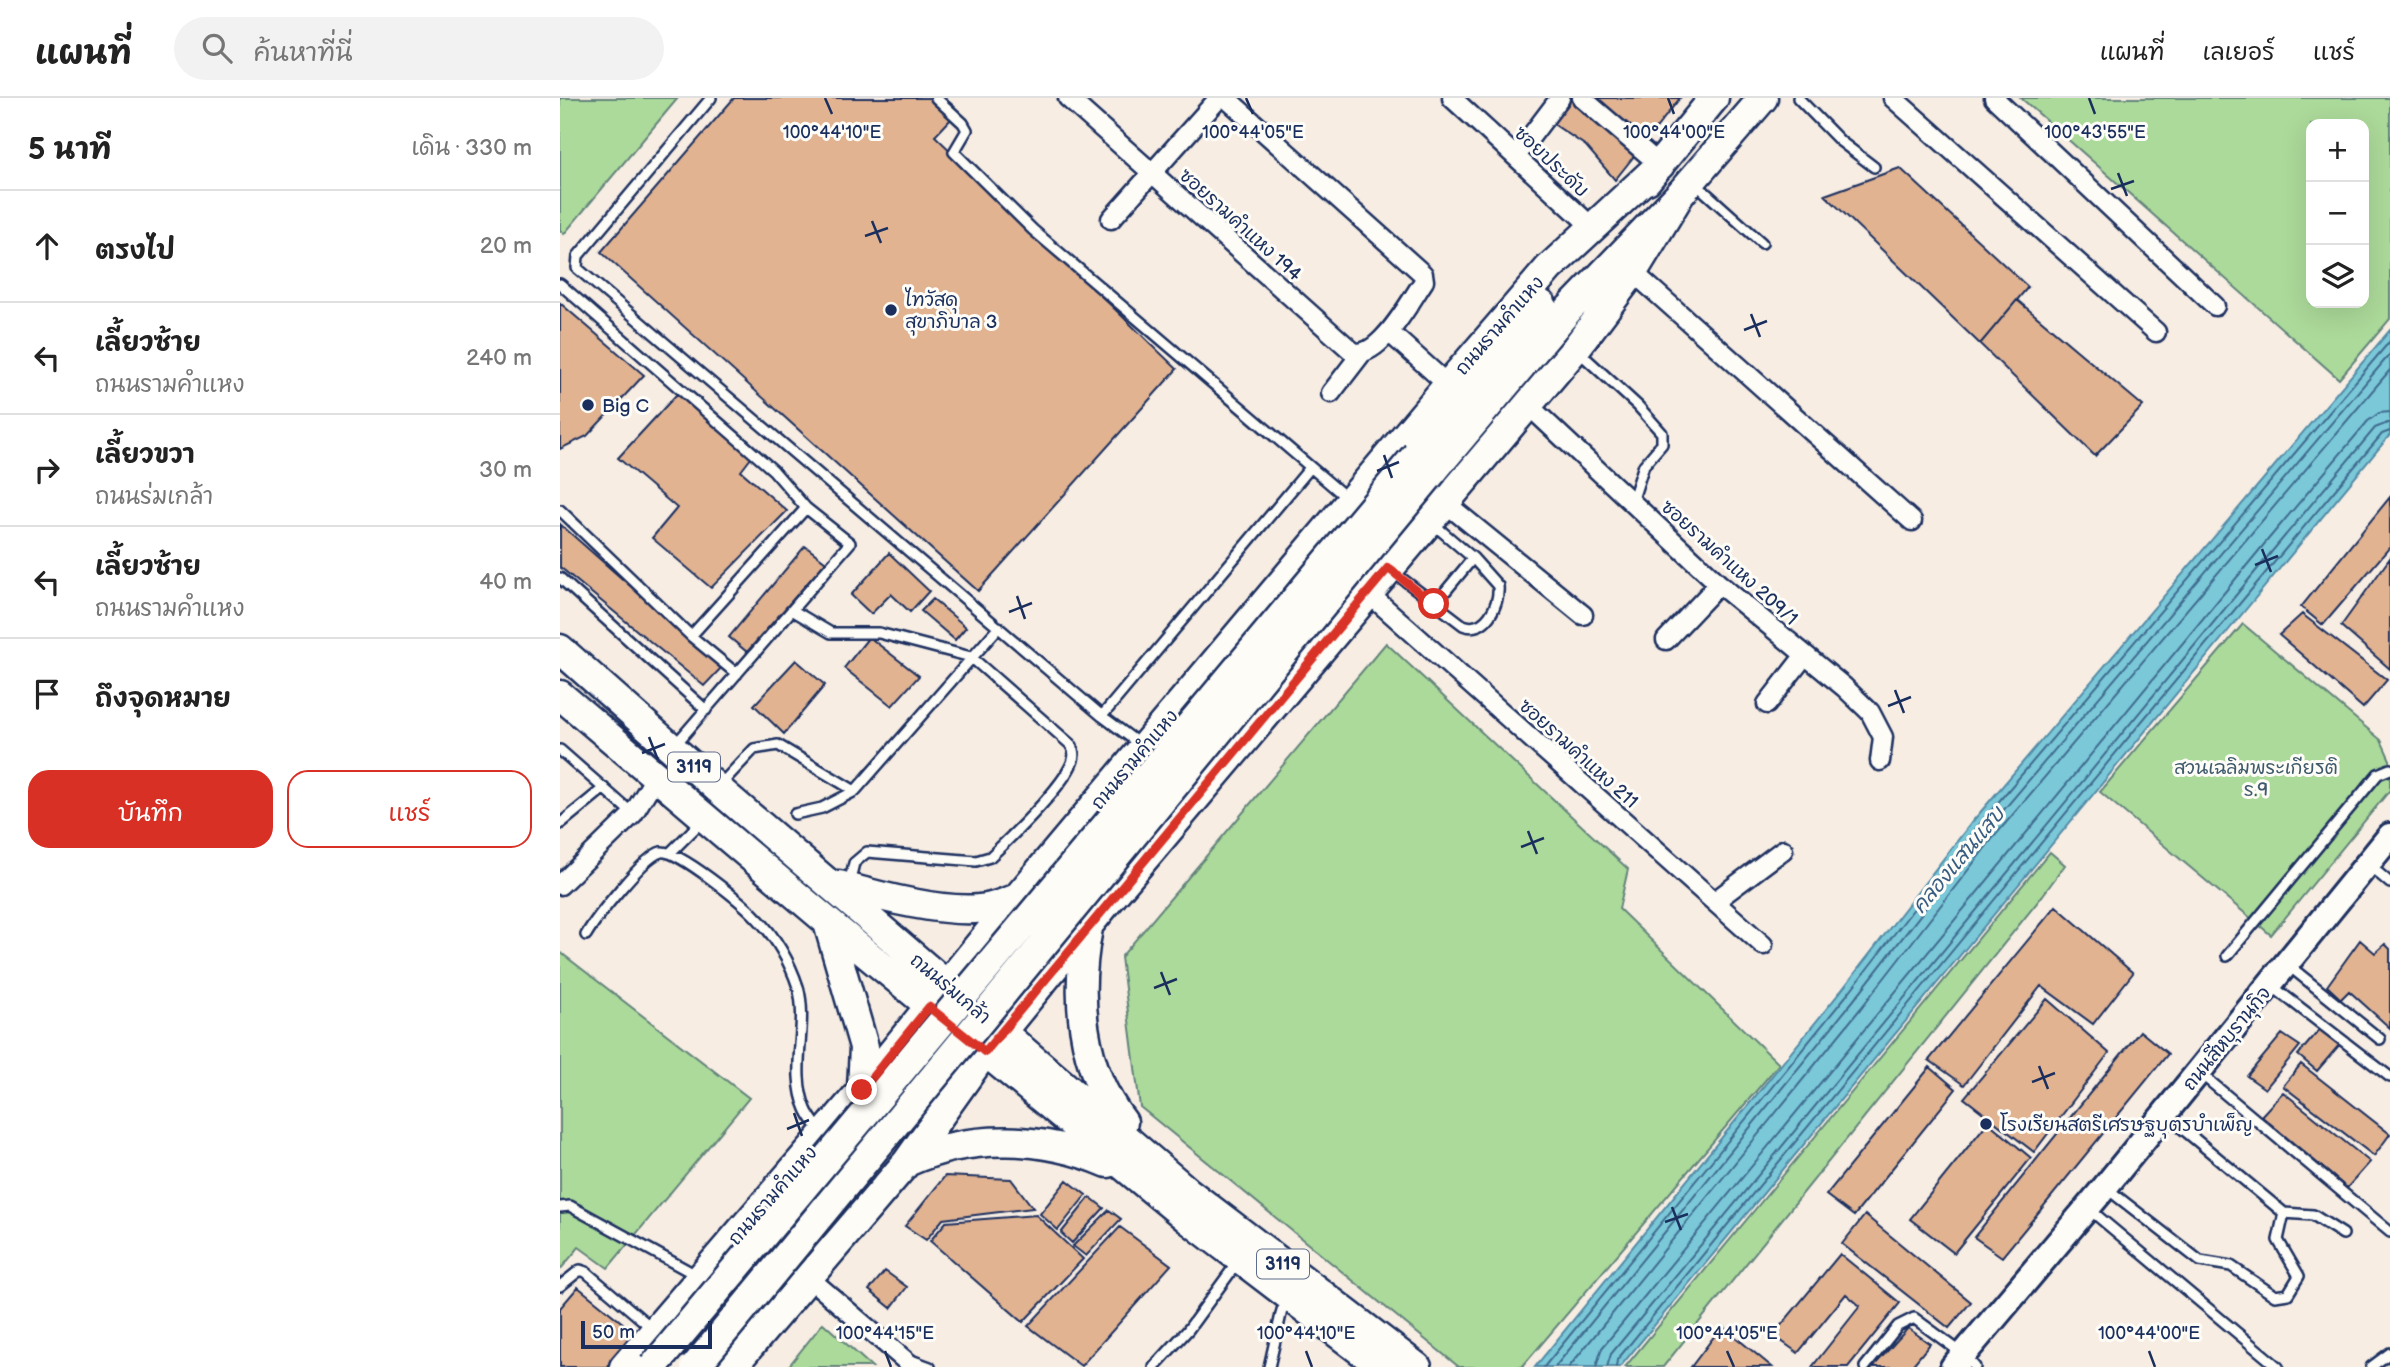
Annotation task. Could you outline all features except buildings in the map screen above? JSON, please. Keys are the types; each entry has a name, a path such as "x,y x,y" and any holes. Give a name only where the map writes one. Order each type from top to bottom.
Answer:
{"main road":[{"name":"ถนนรามคำแหง","path":"695,1367 1425,462 1714,98"},
{"name":"ถนนรามคำแหง","path":"653,1367 1425,462 1764,102"},
{"name":"ถนนรามคำแหง","path":"624,1367 862,1090 1017,898 1448,385 1549,268 1660,165"},
{"name":"ถนนรามคำแหง","path":"732,1367 907,1162 994,1042 1097,916 1436,510 1576,348 1633,272 1686,187"},
{"name":"ถนนร่มเกล้า","path":"560,649 717,788 838,885 946,985 994,1042 1382,1367"},
{"name":"ถนนร่มเกล้า","path":"560,695 929,1007 994,1042"},
{"name":"ถนนสีหบุรานุกิจ","path":"1964,1363 2390,836"},
{"path":"1054,855 1025,918 1021,936 1028,956 1038,958 1049,954 1097,916"},
{"path":"838,885 939,906 989,908 1017,898"},
{"path":"1097,916 1080,991 1088,1048 1105,1097 1142,1166"},
{"path":"828,922 864,1047 862,1090"},
{"path":"828,1130 878,1096 891,1092 905,1094 917,1103 922,1119 919,1130 884,1189"},
{"path":"907,1162 930,1152 962,1144 1036,1143 1062,1146 1142,1166"},
{"path":"1199,1214 1234,1267 1282,1311 1358,1367"},
{"path":"1199,1214 1258,1230 1290,1249 1414,1342 1436,1367"},
{"name":"ถนนร่มเกล้า","path":"1199,1214 1417,1367"}],"street":[{"name":"ซอยรามคำแหง 194","path":"1068,98 1353,352 1361,354"},
{"path":"1111,219 1219,98"},
{"path":"1226,98 1423,274 1424,281 1389,332 1369,351 1361,354 1331,393"},
{"name":"ซอยประดับ","path":"1452,98 1592,227"},
{"path":"1516,156 1560,98"},
{"path":"1581,98 1660,165"},
{"path":"1894,98 2156,332"},
{"path":"1994,98 2215,306"},
{"path":"1633,272 1912,521"},
{"path":"1389,332 1448,385"},
{"name":"ซอยรามคำแหง 209/1","path":"1527,404 1719,584 1870,712 1883,737 1880,761"},
{"path":"1436,510 1583,615"},
{"path":"1666,640 1719,584"},
{"name":"ซอยรามคำแหง 211","path":"1367,592 1763,945"},
{"path":"1767,705 1805,655"},
{"path":"560,885 633,814 655,778"},
{"path":"1715,901 1783,850"},
{"path":"808,1277 906,1361"}],"lane":[{"path":"711,98 578,256 577,268 1102,716 1143,747"},
{"path":"936,98 967,130 954,152 1033,230 1160,335 1351,501"},
{"path":"1798,98 1840,141 1874,167"},
{"path":"1686,187 1762,243"},
{"path":"560,284 774,470 806,508 850,542 673,748"},
{"path":"1576,348 1638,406 1662,433 1662,444 1644,465 1632,502"},
{"path":"1102,716 1310,468"},
{"path":"691,636 806,508"},
{"path":"560,510 691,636 737,674"},
{"path":"1388,568 1468,627 1485,622 1497,604 1499,586 1473,558 1436,510"},
{"path":"1434,604 1473,558"},
{"path":"560,578 706,710"},
{"path":"792,610 831,633 879,634 971,657 1070,744 1074,752 1073,761 1059,783 989,857 976,861 867,852 854,863 838,885"},
{"path":"795,814 822,808 855,790 999,627"},
{"path":"717,788 754,749 778,745 855,790"},
{"path":"560,750 633,814"},
{"path":"2227,956 2378,774 2390,769"},
{"path":"560,824 604,788"},
{"path":"586,935 594,921 654,855 671,852 704,819"},
{"path":"671,852 758,918 783,952 798,988 801,1006 799,1067 804,1102 828,1130"},
{"path":"2367,864 2390,883"},
{"path":"2287,964 2380,1040"},
{"path":"2270,984 2390,1077"},
{"path":"2199,1072 2390,1232"},
{"path":"2165,1114 2284,1213 2313,1215 2343,1234"},
{"path":"2105,1186 2193,1256 2208,1264 2231,1266 2275,1296 2288,1294 2299,1276 2278,1240 2284,1213"},
{"path":"560,1207 570,1206 701,1278"},
{"path":"2087,1208 2278,1367"},
{"path":"1154,1367 1188,1330 1234,1267"},
{"path":"560,1286 580,1270 586,1272 655,1330"},
{"path":"1269,1367 1282,1311"},
{"path":"1865,1367 1898,1325 1914,1318 1964,1363"},
{"path":"2371,1367 2390,1353"},
{"path":"906,1361 930,1367"}],"green space":[{"path":"560,98 678,98 564,234 560,230"},
{"path":"2021,98 2390,98 2390,319 2339,379"},
{"name":"สวนเฉลิมพระเกียรติ ร.9","path":"2243,624 2381,740 2390,760 2390,790 2271,935 2100,792"},
{"path":"1386,643 1628,869 1619,909 1779,1064 1522,1367 1459,1367 1140,1107 1121,957"},
{"path":"2050,852 2065,865 2040,899 1663,1367 1625,1367"},
{"path":"560,952 749,1098 608,1268 579,1247 560,1270"},
{"path":"823,1323 872,1367 788,1367"}],"water":[{"name":"คลองแสนแสบ","path":"2390,330 2390,435 1620,1367 1535,1367 1841,991 1972,822"}],"place":[{"name":"ไทวัสดุ สุขาภิบาล 3","path":"891,310"},
{"name":"Big C","path":"588,405"},
{"name":"โรงเรียนสตรีเศรษฐบุตรบำเพ็ญ","path":"1986,1124"}],"route":[{"path":"862,1090 929,1007 985,1052 1388,568 1434,604"}]}
